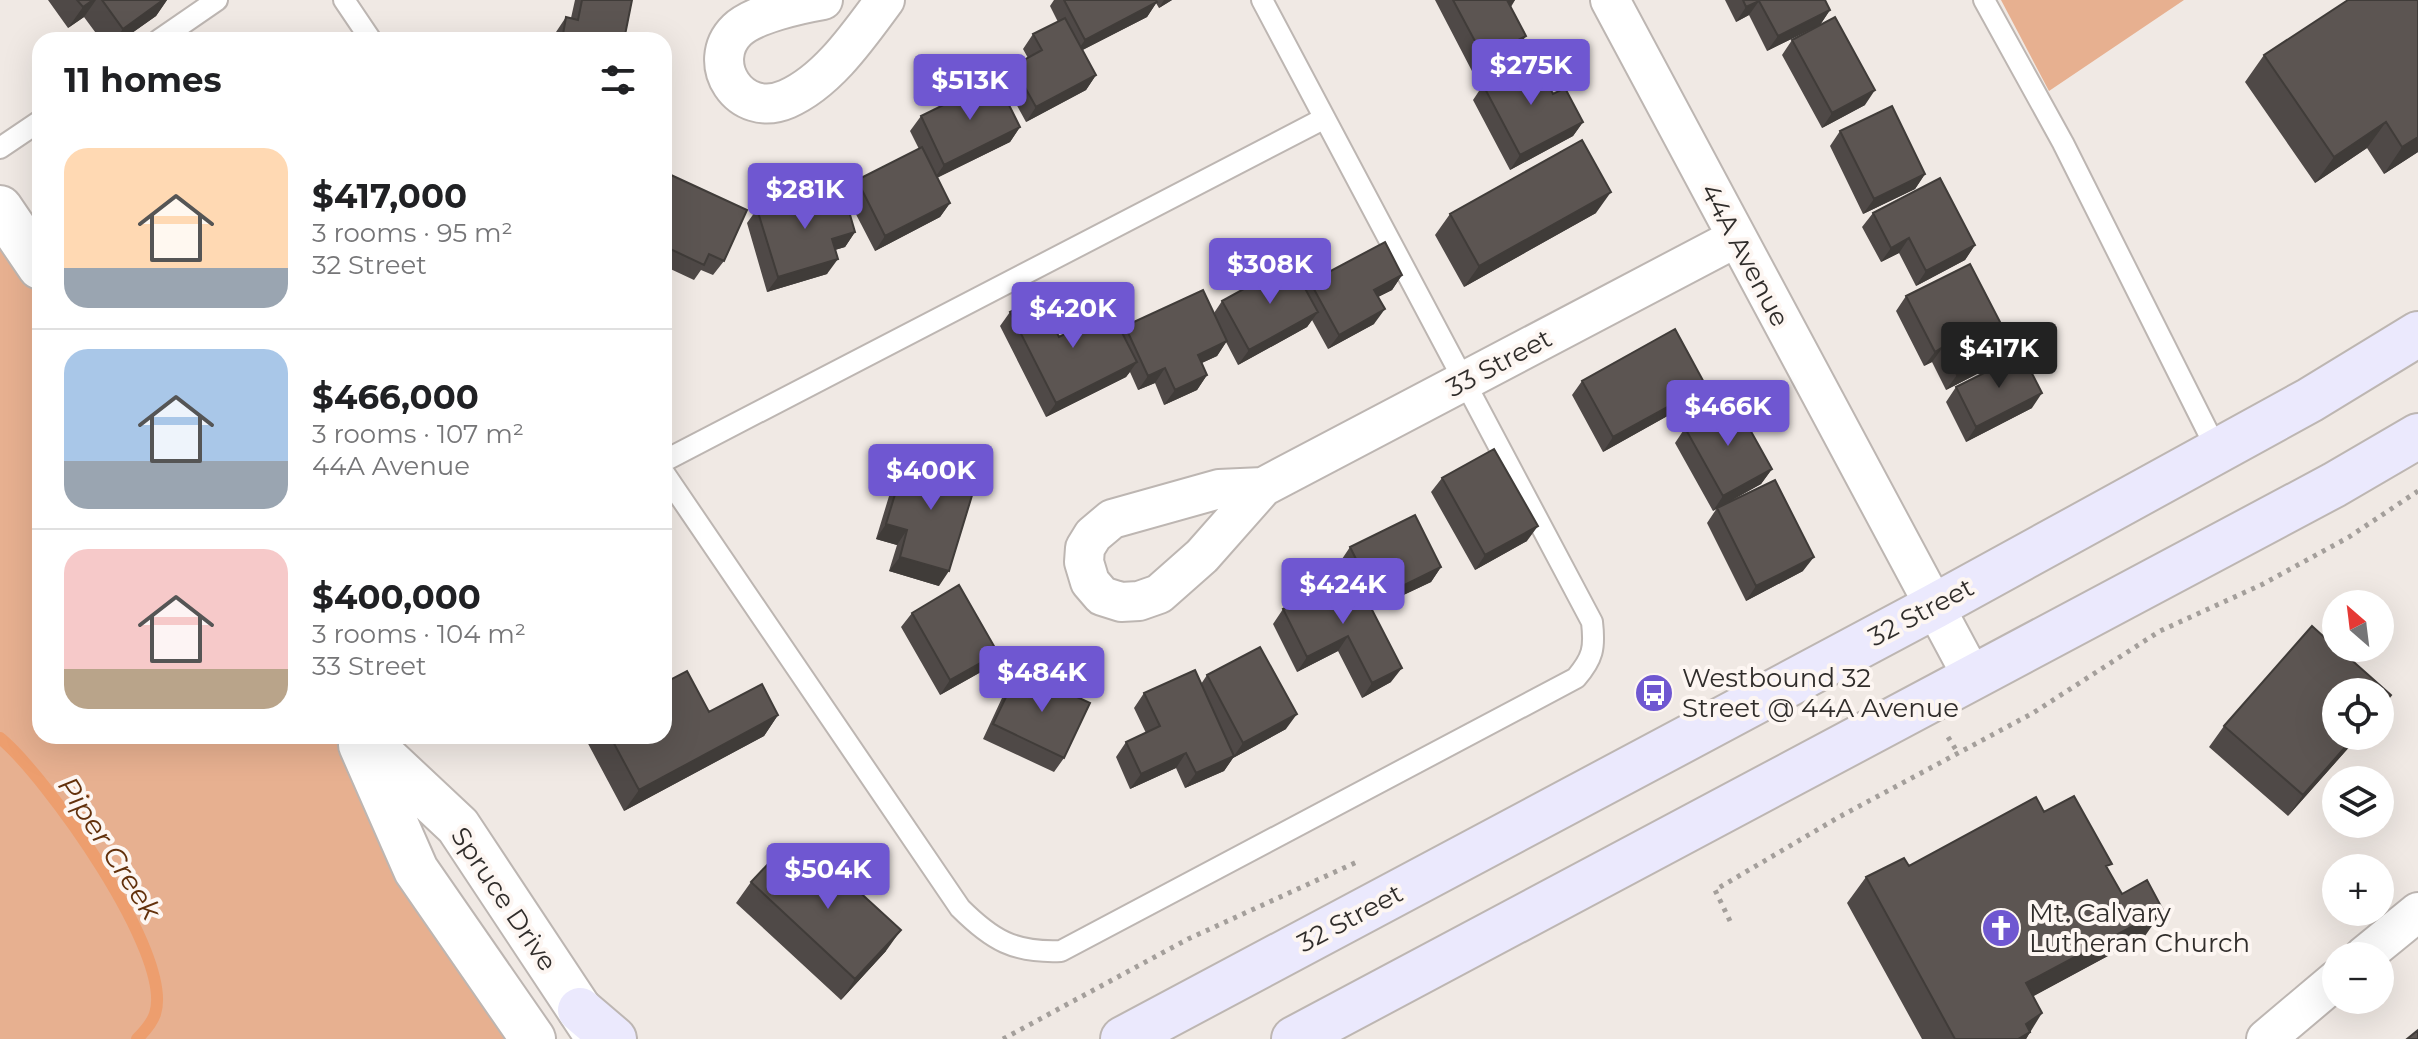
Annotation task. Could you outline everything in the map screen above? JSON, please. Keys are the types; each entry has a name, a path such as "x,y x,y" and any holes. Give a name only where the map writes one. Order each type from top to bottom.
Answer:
{"main road":[{"name":"32 Street","path":"1123,1039 1935,606 2310,400 2418,334"},
{"path":"1294,1039 2334,485 2418,436"},
{"path":"589,1024 614,1039"}],"street":[{"path":"823,0 759,17 736,31 726,48 725,65 730,83 738,94 751,103 765,104 784,101 802,92 844,55 885,0"},
{"name":"44A Avenue","path":"1610,0 1973,678"},
{"path":"0,208 32,255"},
{"name":"33 Street","path":"1263,487 1736,238"},
{"name":"Spruce Drive","path":"362,744 416,870 533,1039"},
{"name":"Spruce Drive","path":"368,744 458,826 589,1024"},
{"path":"2381,942 2418,912"},
{"path":"2266,1039 2322,992"}],"lane":[{"path":"171,32 217,0"},
{"path":"344,0 366,32"},
{"path":"672,485 960,908 983,930 1009,946 1041,952 1061,951 1576,678 1589,663 1594,642 1592,622 1262,0"},
{"path":"1984,0 2063,143 2217,450"},
{"path":"672,457 1323,119"},
{"path":"0,148 32,126"}],"path":[{"path":"1730,921 1715,890 1839,817 2033,713 2160,631 2263,584 2349,537 2418,491"},
{"path":"1003,1039 1188,939 1373,855"}],"shaded area":[{"path":"2001,0 2184,0 2049,91"},
{"path":"0,208 32,255 32,744 361,744 508,1039 0,1039"}],"building":[{"path":"77,0 93,0 83,7"},
{"path":"102,0 163,0 123,29"},
{"path":"582,0 632,0 626,32 563,32 566,17 578,20"},
{"path":"1064,0 1156,0 1157,2 1085,40"},
{"path":"1453,0 1507,0 1526,36 1484,58"},
{"path":"1743,0 1825,0 1830,10 1778,36 1759,1 1746,7"},
{"path":"2348,0 2418,0 2418,137 2402,147 2386,122 2334,157 2264,55"},
{"path":"1835,17 1875,90 1832,113 1792,40"},
{"path":"1065,18 1096,75 1036,107 1013,66 1042,50 1033,34"},
{"path":"1534,58 1553,94 1565,88 1583,122 1520,155 1483,85"},
{"path":"996,79 1020,127 944,165 921,116"},
{"path":"1892,106 1925,174 1874,199 1840,131"},
{"path":"1582,140 1611,192 1479,266 1450,214"},
{"path":"922,147 950,203 885,236 857,180"},
{"path":"672,175 747,210 724,261 709,254 704,265 672,250"},
{"path":"1940,178 1975,245 1926,271 1909,238 1891,248 1873,213"},
{"path":"816,191 819,202 844,194 855,232 832,239 838,259 778,277 757,209"},
{"path":"1385,242 1402,275 1374,290 1385,309 1339,335 1310,282"},
{"path":"1291,263 1318,312 1249,350 1222,301"},
{"path":"1970,264 2013,347 1957,375 1943,347 1935,352 1906,296"},
{"path":"1203,290 1227,341 1198,355 1207,375 1175,390 1165,368 1148,376 1125,326"},
{"path":"1039,297 1059,337 1111,311 1137,362 1056,403 1010,312"},
{"path":"1675,329 1706,386 1613,437 1582,381"},
{"path":"2022,354 2042,393 1976,427 1956,387"},
{"path":"1734,401 1772,469 1723,496 1685,428"},
{"path":"1494,449 1538,526 1485,555 1442,478"},
{"path":"906,458 977,479 949,571 900,557 907,530 886,524"},
{"path":"1775,480 1814,557 1756,586 1717,508"},
{"path":"1415,515 1441,567 1376,599 1350,547"},
{"path":"1353,573 1402,668 1372,683 1348,636 1307,657 1283,609"},
{"path":"959,585 998,653 950,680 912,613"},
{"path":"2312,626 2322,635 2322,662 2354,662 2372,678 2322,678 2322,750 2343,750 2329,766 2322,766 2322,773 2303,795 2224,726"},
{"path":"1260,647 1297,714 1243,743 1207,675"},
{"path":"1019,670 1090,703 1064,758 993,724"},
{"path":"1195,670 1234,756 1196,773 1186,753 1141,774 1126,742 1160,726 1144,693"},
{"path":"687,671 709,712 762,684 778,715 639,790 614,744 672,744 672,679"},
{"name":"Mt. Calvary Lutheran Church","path":"2074,796 2112,864 2106,866 2122,894 2147,880 2163,910 2026,983 2042,1013 2026,1024 2030,1032 2018,1039 1955,1039 1866,877 1904,858 1909,866 2036,797 2044,812"},
{"path":"784,847 819,879 831,866 901,930 855,979 751,882"},
{"path":"2418,1030 2418,1039 2407,1039"}],"waterway":[{"name":"Piper Creek","path":"0,738 46,788 74,826 127,910 146,951 156,987 155,1014 137,1039"}],"place":[{"name":"Westbound 32 Street @ 44A Avenue","path":"1654,693"},
{"name":"Mt. Calvary Lutheran Church","path":"2001,928"}]}
